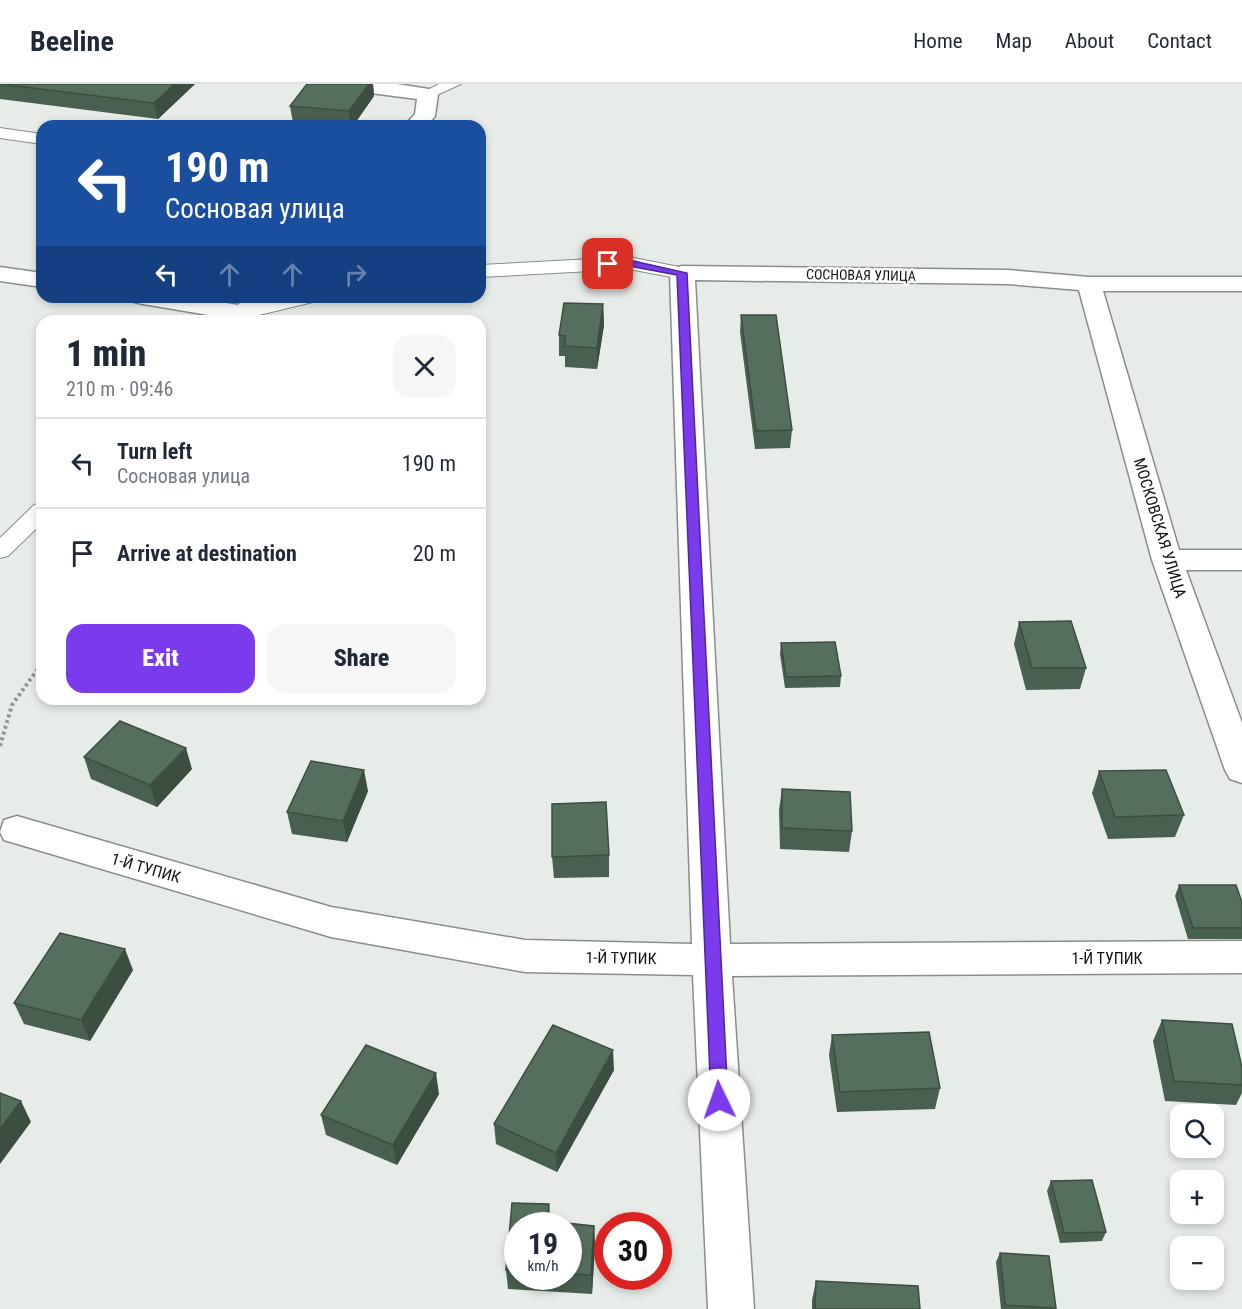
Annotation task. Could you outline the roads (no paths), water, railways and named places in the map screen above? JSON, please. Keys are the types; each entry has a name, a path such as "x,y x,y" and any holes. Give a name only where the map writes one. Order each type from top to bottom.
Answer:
{"street":[{"path":"348,84 428,94 425,116 421,120"},
{"path":"682,273 712,960 731,1309"},
{"name":"СОСНОВАЯ УЛИЦА","path":"682,273 1008,277 1089,284 1242,284"},
{"path":"0,274 36,279"},
{"name":"МОСКОВСКАЯ УЛИЦА","path":"1089,284 1167,560 1242,770"},
{"path":"191,303 246,310"},
{"path":"1167,560 1242,560"},
{"name":"1-Й ТУПИК","path":"17,830 331,922 525,956 712,960 1242,957"}],"lane":[{"path":"428,94 453,84"},
{"path":"0,133 36,138"},
{"name":"СОСНОВАЯ УЛИЦА","path":"486,271 629,263 682,273"},
{"path":"246,310 280,303"},
{"path":"0,551 36,516"}]}
